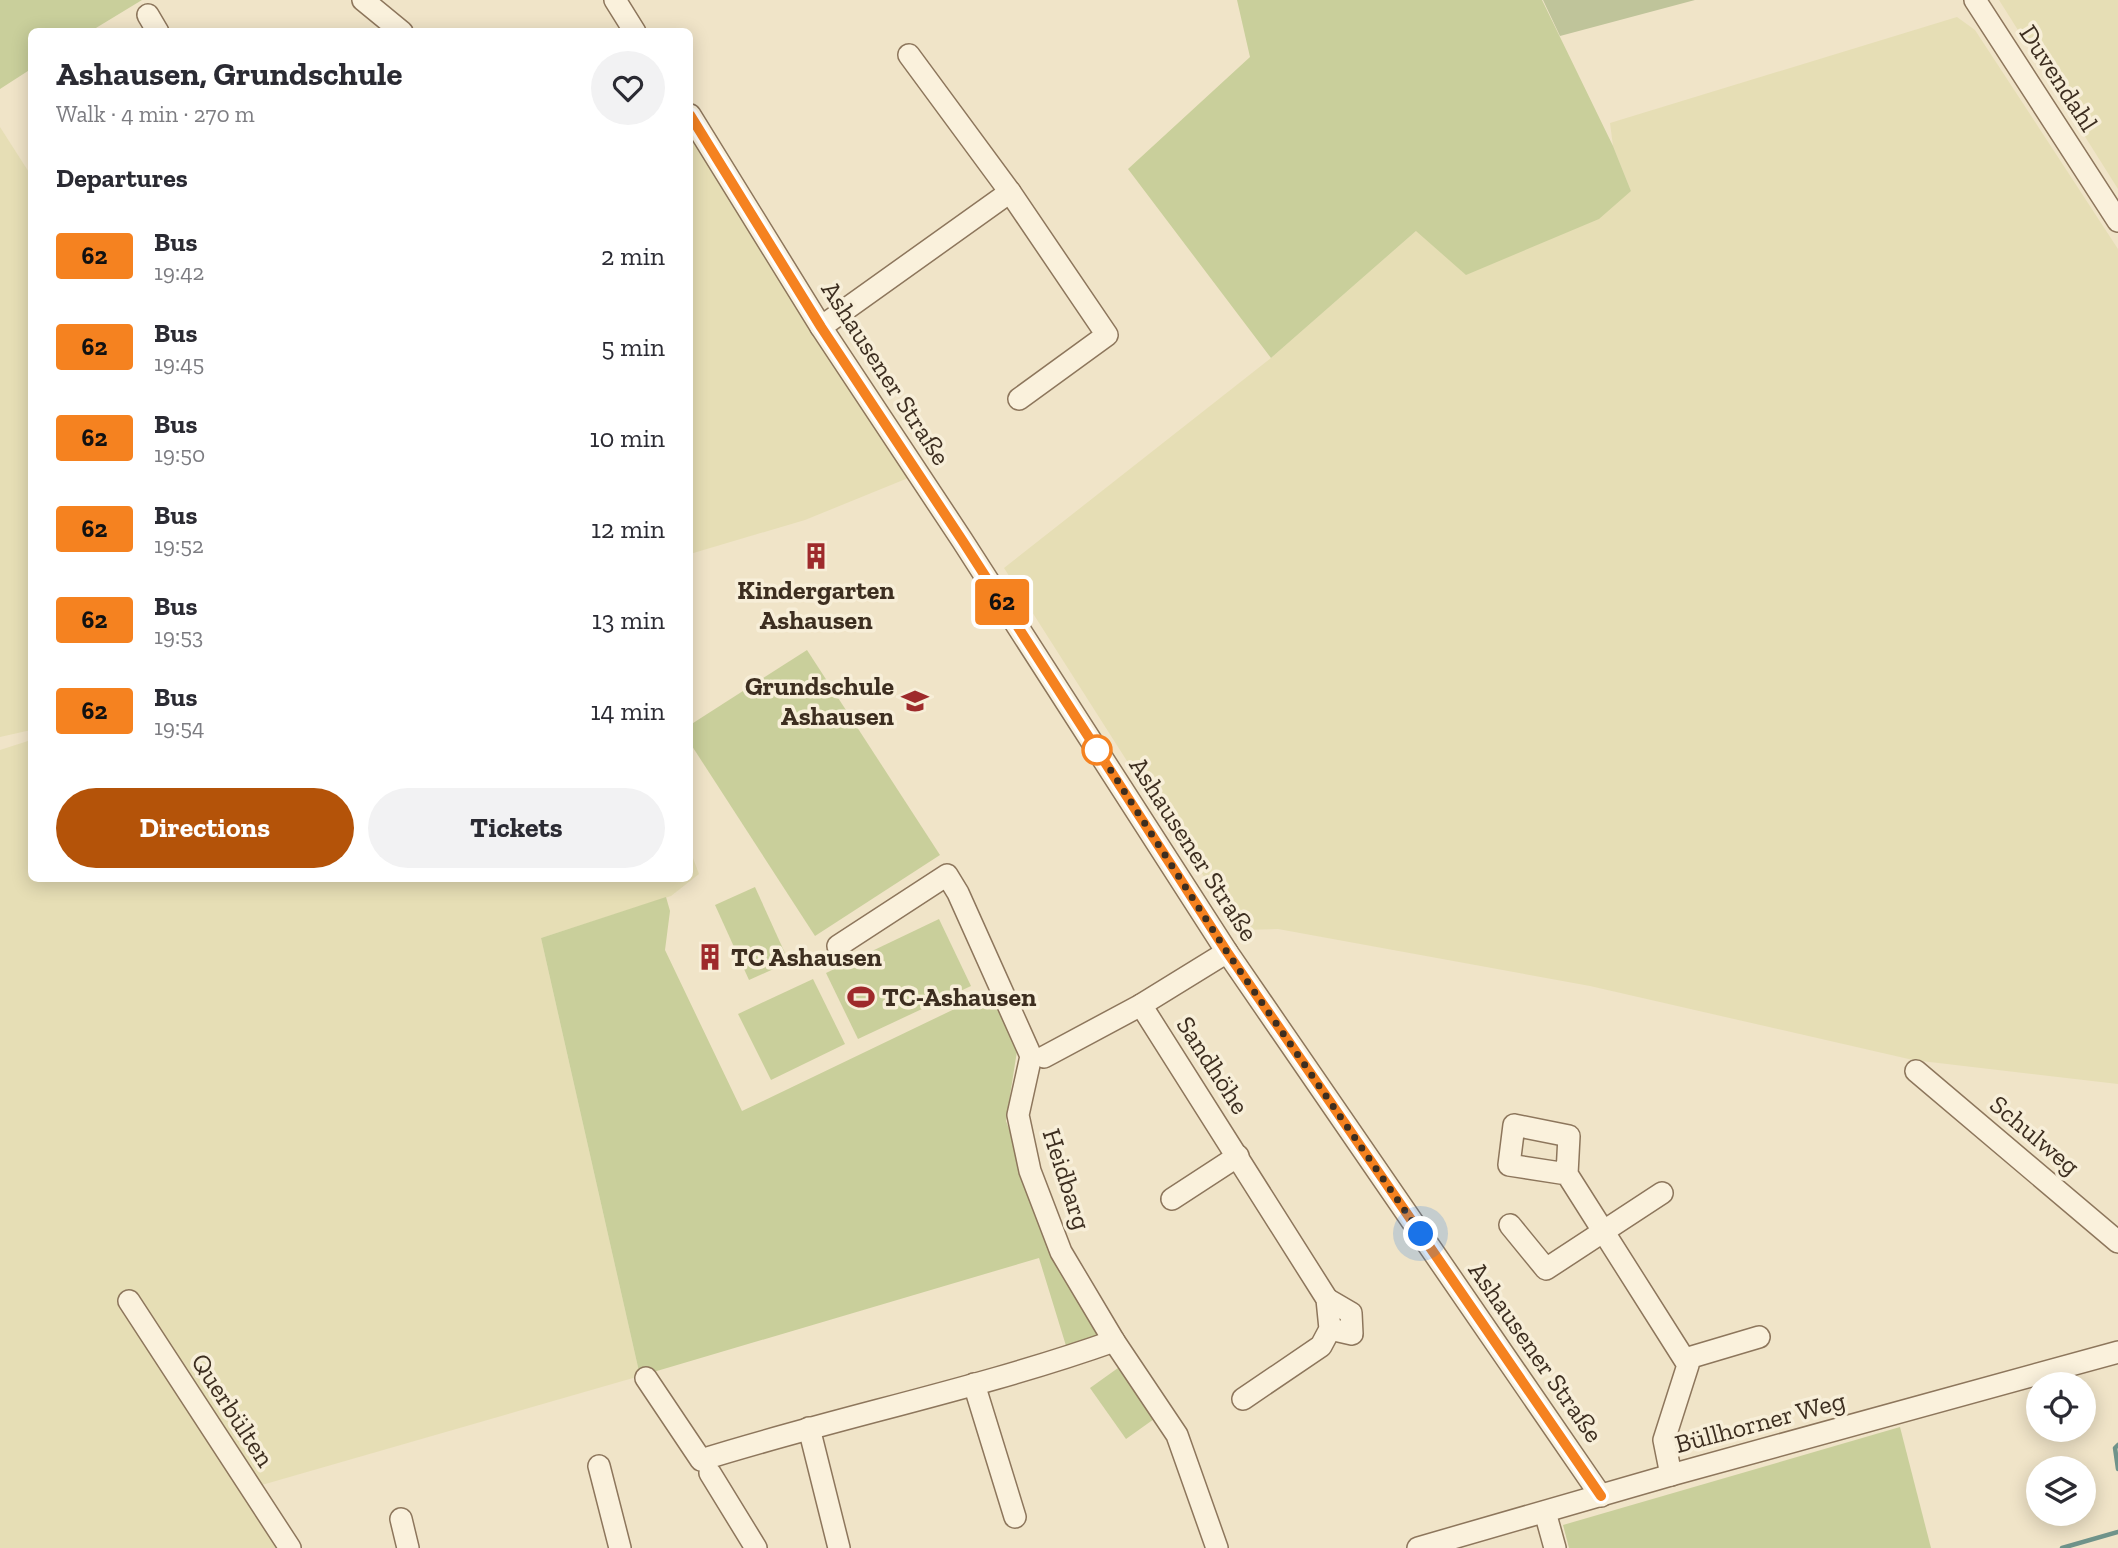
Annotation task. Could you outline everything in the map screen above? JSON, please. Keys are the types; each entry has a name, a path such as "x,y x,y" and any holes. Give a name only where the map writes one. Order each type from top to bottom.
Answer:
{"street":[{"path":"363,0 397,28"},
{"path":"615,0 632,28"},
{"name":"Duvendahl","path":"1975,0 2118,221"},
{"path":"909,55 1010,192 1108,335 1018,398"},
{"name":"Ashausener Straße","path":"693,122 821,327 962,540 1227,952 1601,1496"},
{"path":"821,327 1010,192"},
{"name":"Heidbarg","path":"838,946 947,876 958,893 1031,1056 1018,1115 1030,1171 1061,1252 1114,1341 1177,1435 1217,1548"},
{"name":"Sandhöhe","path":"1044,1057 1141,1005 1227,952"},
{"name":"Sandhöhe","path":"1141,1005 1327,1298 1330,1329 1321,1346 1243,1399"},
{"name":"Schulweg","path":"1916,1071 2118,1242"},
{"name":"Sandhöhe","path":"1172,1199 1238,1156"},
{"path":"1566,1174 1688,1364 1664,1440 1671,1475"},
{"path":"1510,1225 1546,1269 1662,1193"},
{"name":"Querbülten","path":"129,1301 290,1548"},
{"path":"1685,1359 1759,1337"},
{"path":"646,1378 701,1460 974,1384 1114,1341"},
{"name":"Büllhorner Weg","path":"1418,1548 2118,1352"},
{"path":"974,1384 1015,1517"},
{"path":"809,1428 839,1548"},
{"path":"599,1466 620,1548"},
{"path":"709,1473 756,1548"},
{"path":"1545,1512 1555,1548"},
{"path":"401,1519 408,1548"}],"shaded area":[{"path":"1999,0 2118,0 2118,189"},
{"path":"1957,17 1975,30 2118,249 2118,1084 1913,1060 1590,986 1278,929 1240,930 1141,783 1004,568 1271,358 1416,231 1631,191 1613,146 1610,123"},
{"path":"0,127 28,171 28,731 0,737"},
{"path":"693,139 918,474 805,520 693,553"},
{"path":"28,741 28,882 689,882 671,896 541,938 640,1376 251,1488 289,1548 0,1548 0,750"},
{"path":"693,858 699,874 693,879"}],"green space":[{"path":"0,0 142,0 96,28 28,28 28,71 0,89"},
{"path":"1237,0 1542,0 1613,146 1631,191 1599,219 1466,275 1416,231 1271,358 1128,169 1250,57"},
{"path":"1543,0 1695,0 1560,36"},
{"path":"807,650 940,855 815,936 693,748 693,723"},
{"path":"755,887 789,962 749,980 715,905"},
{"path":"666,897 670,911 665,950 742,1111 992,991 1017,1051 1006,1121 1056,1253 1101,1338 1067,1349 1039,1258 640,1376 541,938"},
{"path":"939,919 971,986 858,1039 826,973"},
{"path":"813,979 845,1044 771,1080 738,1014"},
{"path":"1118,1368 1154,1419 1126,1439 1090,1388"},
{"path":"1900,1427 1931,1548 1569,1548 1563,1525"}],"waterway":[{"path":"2118,1445 2115,1448 2118,1469"},
{"path":"2062,1548 2118,1532"}],"bus line":[{"name":"62","path":"693,120 821,327 962,540 1227,952 1601,1496"}],"place":[{"name":"Kindergarten Ashausen","path":"816,556"},
{"name":"Grundschule Ashausen","path":"915,701"},
{"name":"TC Ashausen","path":"710,957"},
{"name":"TC-Ashausen","path":"861,997"}],"route":[{"path":"1097,750 1094,744 1227,952 1421,1234"}]}
